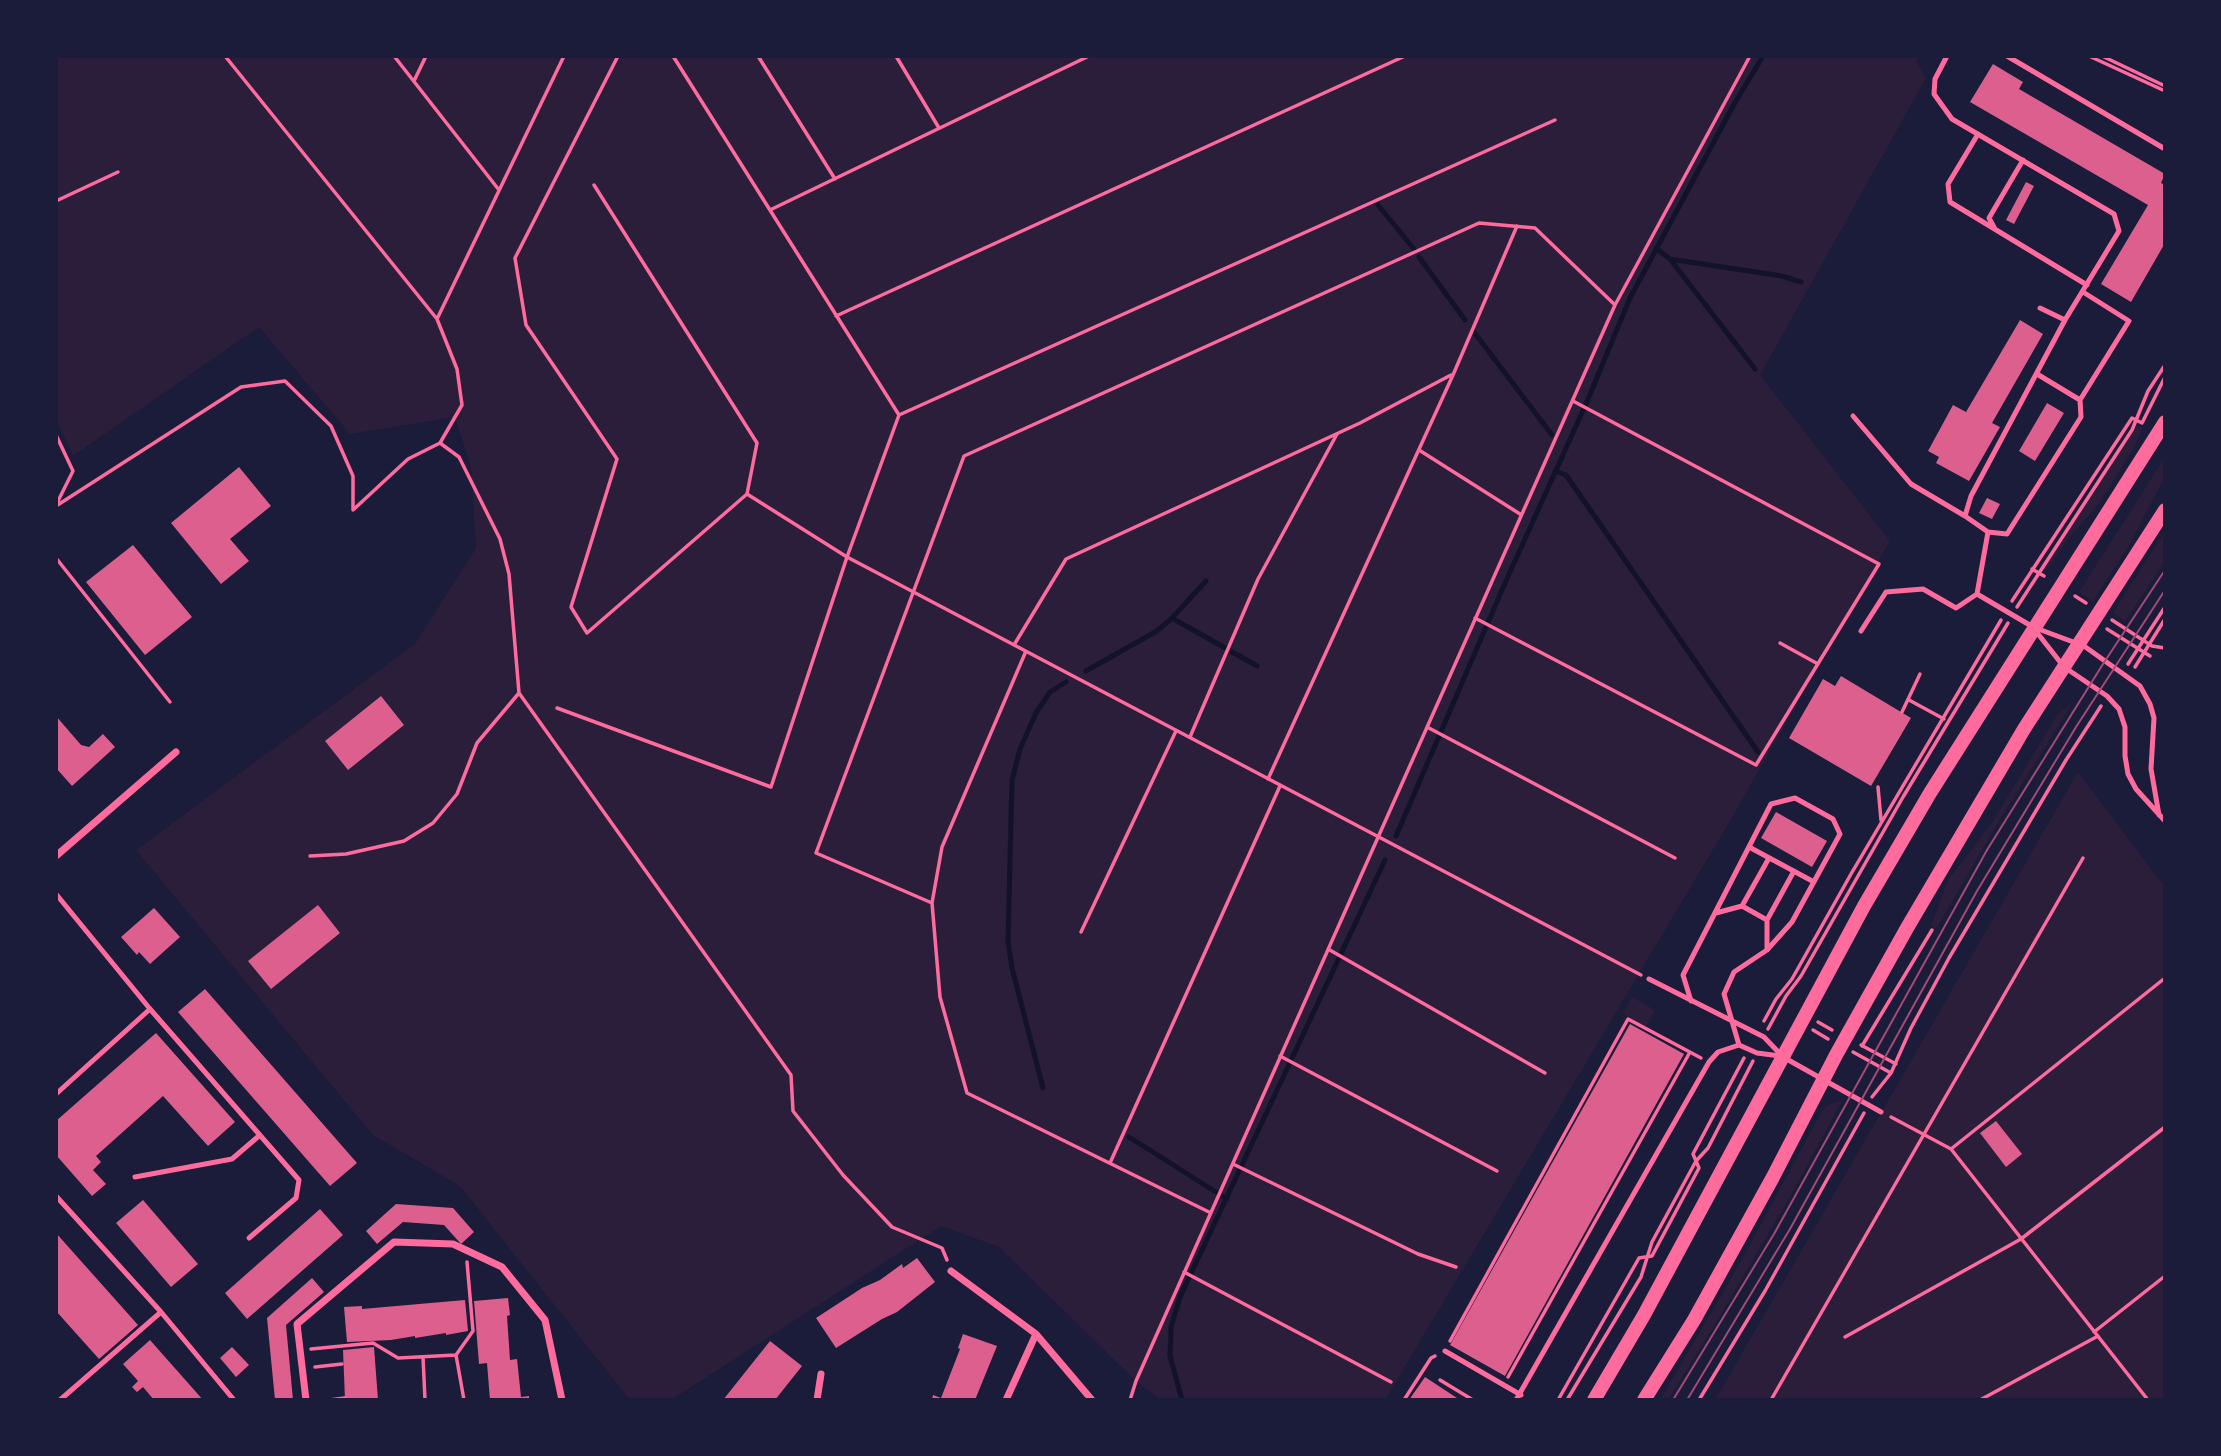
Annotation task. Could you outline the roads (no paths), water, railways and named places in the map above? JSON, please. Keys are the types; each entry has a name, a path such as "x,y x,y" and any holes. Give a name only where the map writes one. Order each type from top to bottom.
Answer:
{"main road":[{"path":"1594,1400 1650,1303 1864,906 1930,793 2165,422"},
{"path":"1644,1400 1700,1308 1773,1177 1823,1079 1907,928 2064,667 2165,510"}],"street":[{"path":"56,856 176,752"},
{"path":"306,1400 297,1324 394,1242 453,1244 502,1267 545,1320 562,1400"},
{"path":"951,1271 1036,1334 1092,1400"},
{"path":"1006,1400 1036,1334"},
{"path":"817,1400 821,1374"}],"lane":[{"path":"1947,56 1935,79 1934,93 1952,119 2114,214 2119,231 2065,320 1971,496 1965,516"},
{"path":"2007,56 2165,149"},
{"path":"1978,134 1948,184 1950,202 2087,285"},
{"path":"1995,229 1989,218 2023,160"},
{"path":"1853,416 1911,484 1988,532 2007,534 2081,417 2080,400 2129,320 2083,292"},
{"path":"2040,308 2065,320"},
{"path":"2037,374 2080,400"},
{"path":"1977,594 1988,532"},
{"path":"1861,631 1886,592 1923,589 1956,607 1977,594"},
{"path":"1977,594 2034,627 2079,643 2140,686 2150,704 2154,726 2151,769 2159,815"},
{"path":"2034,627 2064,667 2107,696 2119,709 2125,727 2128,775 2136,789 2165,821"},
{"path":"1691,1001 1683,975 1772,804 1795,798 1833,819 1840,834 1792,922 1767,950 1734,972 1724,994 1739,1045"},
{"path":"1749,847 1814,882"},
{"path":"1742,906 1769,858"},
{"path":"1767,950 1767,920 1794,871"},
{"path":"56,894 150,1009 299,1180 296,1198 249,1238"},
{"path":"1716,913 1742,906 1767,920"},
{"path":"1649,979 1764,1037 1783,1057 1881,1112"},
{"path":"56,1094 150,1009"},
{"path":"1445,1351 1519,1397 1709,1062 1718,1052 1739,1045 1757,1053 1783,1057"},
{"path":"135,1177 232,1159 260,1135"},
{"path":"56,1196 161,1312 234,1400"},
{"path":"60,1400 161,1312"}],"waterway":[{"path":"1396,836 1630,298 1733,106 1763,56"},
{"path":"1378,205 1414,249"},
{"path":"1656,248 1670,259 1755,369"},
{"path":"1419,257 1465,320"},
{"path":"1670,259 1782,276 1801,282"},
{"path":"1474,332 1552,435"},
{"path":"1555,471 1566,475 1758,752"},
{"path":"1086,671 1157,631 1206,581"},
{"path":"1172,618 1257,666"},
{"path":"1043,1088 1012,968 1008,941 1012,780 1020,749 1036,713 1050,692 1066,682"},
{"path":"1182,1400 1170,1356 1171,1327 1180,1297 1385,860"},
{"path":"1129,1137 1227,1199"}],"tram line":[{"path":"1673,1400 1774,1234 1987,850 2165,570"},
{"path":"1687,1400 1790,1229 1977,891 2076,727 2165,590"}]}
